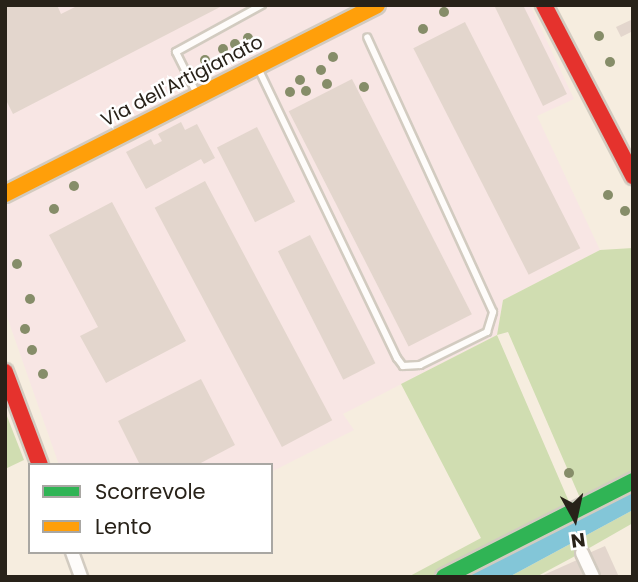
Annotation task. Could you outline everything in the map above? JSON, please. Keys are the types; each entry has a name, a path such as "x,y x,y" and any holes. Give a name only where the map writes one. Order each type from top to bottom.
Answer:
{"street":[{"name":"Via dell'Artigianato","path":"5,194 377,5"},
{"path":"544,5 633,176"},
{"path":"5,372 39,463"},
{"path":"444,577 633,481"},
{"path":"582,553 593,577"},
{"path":"73,554 81,577"}],"lane":[{"path":"198,96 176,52 262,5"},
{"path":"256,66 397,358 404,366 420,365 487,332 494,312 367,37"}],"shaded area":[{"path":"5,5 530,5 574,99 537,116 600,250 503,300 497,335 343,414 354,430 273,471 273,463 58,463 5,311"}],"green space":[{"path":"633,248 633,488 465,577 408,577 481,538 401,384 497,335 503,300 600,250","holes":["508,332 580,498 570,504 497,335"]},
{"path":"5,411 24,460 5,469"},
{"path":"633,510 633,523 577,555 536,577 509,577"}],"water":[{"path":"633,488 633,510 509,577 465,577"}],"building":[{"path":"5,5 57,5 61,14 79,5 224,5 13,114 5,98"},
{"path":"494,5 523,5 567,94 543,106"},
{"path":"633,19 633,31 621,37 616,27"},
{"path":"465,22 580,248 529,275 413,48"},
{"path":"352,79 472,314 409,346 289,111"},
{"path":"181,122 185,130 197,124 215,158 204,164 201,159 146,189 126,152 151,139 154,145 162,141 158,134"},
{"path":"257,127 295,202 255,222 217,147"},
{"path":"205,181 332,420 282,447 155,208"},
{"path":"112,202 186,341 106,383 80,336 98,327 49,235"},
{"path":"310,235 375,363 343,380 278,251"},
{"path":"201,379 235,445 201,463 139,463 118,421"},
{"path":"605,546 619,577 600,577 589,553"},
{"path":"577,560 584,577 539,577"}],"traffic: fast":[{"path":"444,577 633,481"}],"traffic: slow":[{"path":"5,194 377,5"}],"traffic: jam":[{"path":"544,5 633,176"},
{"path":"5,372 39,463"}]}
